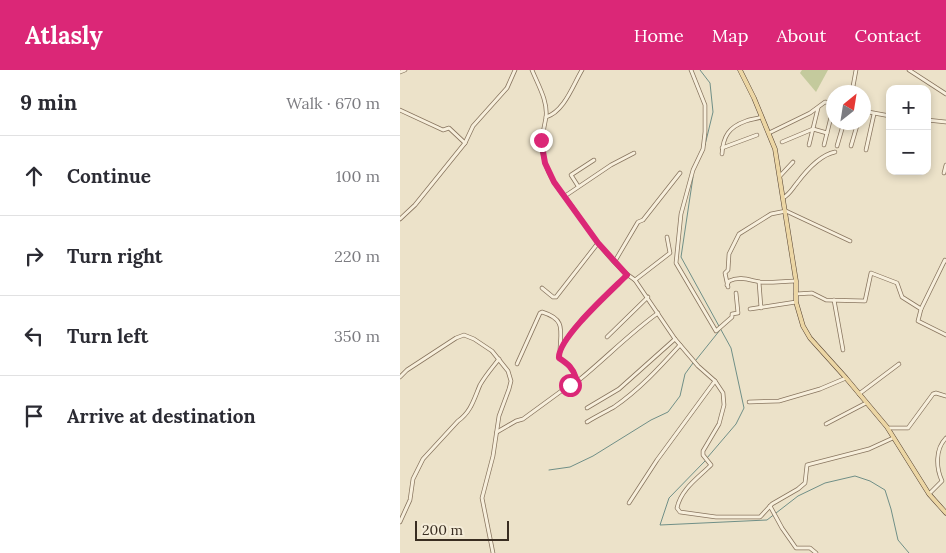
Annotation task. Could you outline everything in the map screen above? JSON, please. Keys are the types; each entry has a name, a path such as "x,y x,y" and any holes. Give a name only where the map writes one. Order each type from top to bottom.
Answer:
{"main road":[{"path":"740,70 775,149 796,281 796,302 803,326 810,338 887,427 929,494 946,513"}],"street":[{"path":"400,72 405,70"},
{"path":"400,219 432,185 465,143 473,126 507,88 516,70"},
{"path":"532,70 543,94 546,117 541,140 545,163 552,178 598,243 627,275 635,280 675,339 695,362 716,381 723,393 724,405 719,424 703,451 703,455 711,465 690,484 678,502 677,508 683,513 702,516 760,517 770,506 798,490 805,483 807,466 869,449 893,438"},
{"path":"546,117 554,114 568,95 582,70"},
{"path":"691,70 705,105 705,132 703,149 693,170 682,214 676,263 716,331 732,317 732,314 738,312 735,298 736,293"},
{"path":"853,85 856,70"},
{"path":"909,70 946,94"},
{"path":"769,133 801,118 826,102"},
{"path":"809,145 819,108"},
{"path":"400,110 443,130 449,128 465,143"},
{"path":"871,113 886,116"},
{"path":"866,150 874,114"},
{"path":"722,154 724,138 731,128 762,117"},
{"path":"931,120 946,122"},
{"path":"782,142 813,129 827,133"},
{"path":"824,146 828,130"},
{"path":"837,146 842,130"},
{"path":"851,146 856,130"},
{"path":"722,148 757,135"},
{"path":"783,198 791,192 796,183 820,158 835,152"},
{"path":"564,196 611,165 634,153"},
{"path":"578,186 571,174 594,160"},
{"path":"779,176 793,162"},
{"path":"944,173 946,165"},
{"path":"615,261 638,222 643,220 680,173"},
{"path":"796,281 760,282 751,278 735,279 729,281 728,286 725,273 728,270 729,254 738,234 771,214 786,211 850,241"},
{"path":"635,280 658,261 669,255 667,237"},
{"path":"542,288 553,297 556,297 598,243"},
{"path":"946,262 945,260 921,309 918,321 946,335"},
{"path":"796,294 812,293 826,300 865,301 871,273 897,283 902,297 921,309"},
{"path":"560,349 572,331 627,275"},
{"path":"760,282 761,308"},
{"path":"607,337 648,297"},
{"path":"834,300 843,350"},
{"path":"750,309 796,302"},
{"path":"517,364 542,312 558,320 560,324 559,358 568,364 574,372 575,380"},
{"path":"497,432 523,419 575,380 579,380 611,354 640,326 658,313"},
{"path":"400,377 413,366 456,338 464,335 485,345 499,359 508,372 509,389 499,416 493,456 482,498 493,553"},
{"path":"587,408 619,389 675,339"},
{"path":"586,422 615,406 635,390 680,345"},
{"path":"400,522 410,500 413,479 424,459 458,421 465,417 481,384 499,359"},
{"path":"859,394 899,364"},
{"path":"749,402 780,401 820,389 846,378"},
{"path":"629,503 657,460 716,381"},
{"path":"887,427 890,429 894,427 908,428 933,394 946,396"},
{"path":"826,424 866,403"},
{"path":"929,494 942,481 939,475 938,451 946,438"},
{"path":"770,506 791,543 796,548 810,548 816,553"}],"green space":[{"path":"802,70 828,70 816,92 800,73"}],"waterway":[{"path":"700,70 710,83 713,112 705,145"},
{"path":"693,177 681,257 731,348 744,408 736,424 707,458"},
{"path":"696,360 720,330"},
{"path":"549,470 570,467 593,456 651,420 668,412 680,396 685,374 693,363"},
{"path":"705,461 669,498 660,525 767,520 798,496 825,483 855,476 870,481 885,490 898,540 909,553"}],"route":[{"path":"541,140 545,163 554,182 598,243 627,275 572,331 560,349 560,360 568,364 576,378 570,385"}]}
